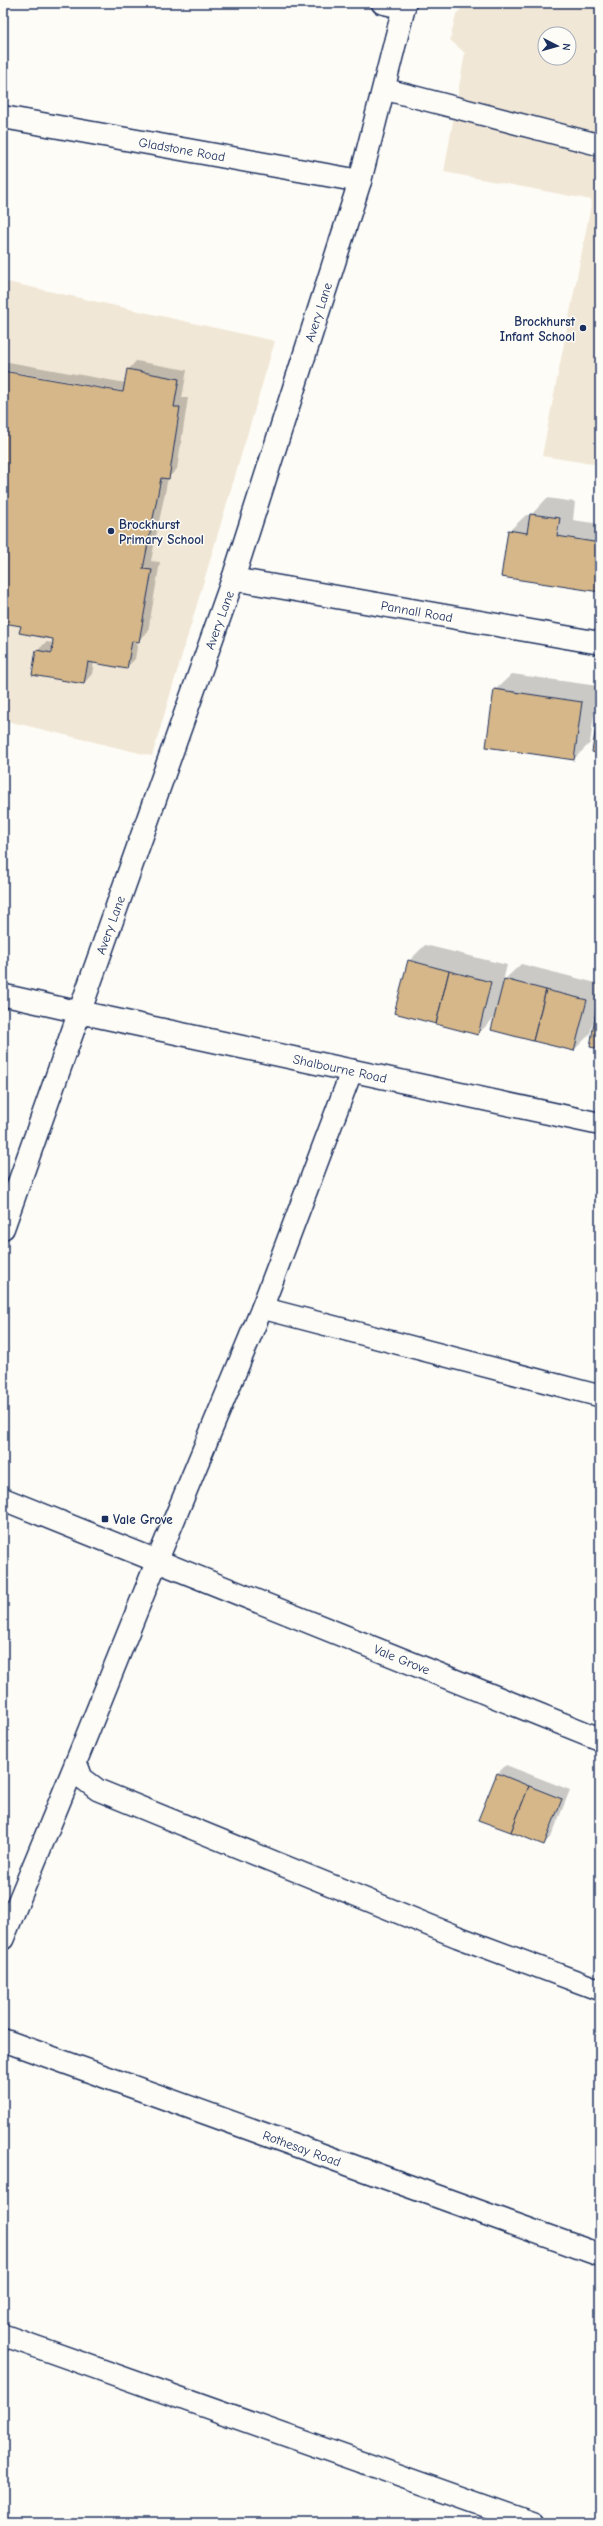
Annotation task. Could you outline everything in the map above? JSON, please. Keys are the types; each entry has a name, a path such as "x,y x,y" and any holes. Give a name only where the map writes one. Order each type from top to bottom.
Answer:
{"street":[{"name":"Avery Lane","path":"3,1228 233,579 360,181 405,6"},
{"name":"Gladstone Road","path":"3,117 360,181"},
{"name":"Pannall Road","path":"233,579 600,643"},
{"name":"Shalbourne Road","path":"79,1012 600,1124"},
{"name":"Vale Grove","path":"3,1499 600,1739"},
{"name":"Rothesay Road","path":"3,2040 600,2255"}],"lane":[{"path":"382,3 405,6"},
{"path":"384,89 600,145"},
{"path":"3,995 79,1012"},
{"path":"3,1939 262,1308 352,1070"},
{"path":"262,1308 600,1396"},
{"path":"76,1762 82,1778 98,1790 458,1937 600,1990"},
{"path":"3,2335 533,2523"}],"shaded area":[{"name":"Brockhurst Infant School","path":"467,3 600,3 600,465 542,456 592,200 444,172 465,53 450,40 456,14"},
{"name":"Brockhurst Primary School","path":"3,281 275,341 152,756 3,720"}],"building":[{"path":"127,369 179,379 174,407 180,407 169,479 161,478 143,569 152,570 139,642 132,641 127,669 88,662 84,684 32,675 36,650 52,653 53,639 19,633 21,626 3,623 3,371 123,392"},
{"path":"530,514 560,518 557,536 600,543 600,592 501,577 508,530 527,533"},
{"path":"494,689 582,702 574,760 486,747"},
{"path":"600,706 600,754 592,752"},
{"path":"408,960 449,971 436,1024 394,1013"},
{"path":"449,971 491,982 478,1035 436,1024"},
{"path":"504,979 546,990 533,1041 491,1030"},
{"path":"546,990 587,1000 574,1051 533,1041"},
{"path":"599,992 600,993 600,1049 590,1047"},
{"path":"497,1773 529,1786 511,1832 478,1820"},
{"path":"529,1786 562,1799 544,1845 511,1832"}],"place":[{"name":"Brockhurst Infant School","path":"583,328"},
{"name":"Brockhurst Primary School","path":"111,531"},
{"name":"Vale Grove","path":"105,1519"}]}
